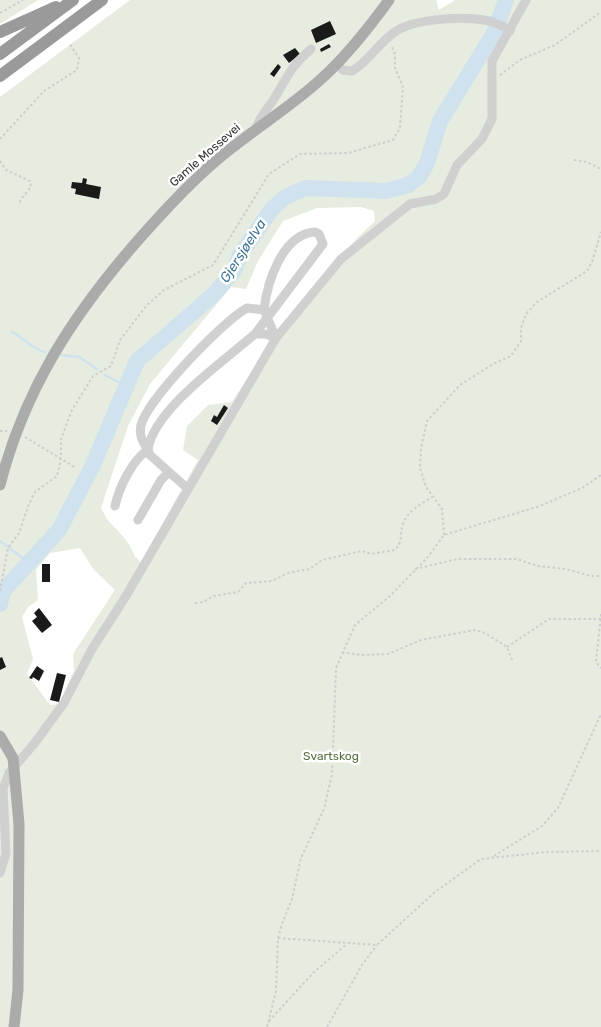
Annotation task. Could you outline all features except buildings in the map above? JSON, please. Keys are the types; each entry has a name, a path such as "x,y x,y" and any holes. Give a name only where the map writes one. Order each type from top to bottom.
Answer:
{"highway":[{"path":"0,32 31,16 73,0"},
{"path":"0,54 73,0"},
{"path":"0,76 102,0"}],"main road":[{"name":"Gamle Mossevei","path":"0,485 16,432 35,387 56,349 94,294 154,222 201,175 312,86 336,64 389,0"},
{"path":"0,736 10,749 14,766 20,869 18,990 14,1027"}],"street":[{"path":"0,873 6,854 3,789 14,766 34,744 64,703 92,649 126,596 276,338 341,259 410,204 436,199 444,194 457,164 482,139 492,119 491,70 495,54 510,31 526,0"},
{"path":"336,64 343,70 352,71 398,30 438,15 490,21 510,31"},
{"path":"256,129 261,116 273,100 291,68 312,49"},
{"path":"115,506 134,466 140,456 148,450 153,431 171,408 255,334 265,314 323,244 319,234 315,232 302,235 278,261 271,277 265,314 276,338"},
{"path":"188,488 148,450 141,440 142,423 154,401 168,384 241,312 248,308 265,314"},
{"path":"255,334 266,334 276,338"},
{"path":"138,520 161,480 169,472"}],"path":[{"path":"0,13 22,0"},
{"path":"492,80 520,60 555,45 601,12"},
{"path":"0,591 9,546 20,533 35,492 57,476 61,458 61,439 72,410 93,376 111,366 120,340 128,328 164,290 212,265 269,174 300,154 348,154 393,140 400,128 403,87 395,68 395,54 387,38"},
{"path":"0,139 44,90 77,70 79,58 69,43"},
{"path":"574,160 587,162 601,169"},
{"path":"0,161 6,170 21,175 30,181 31,187 21,199 20,205"},
{"path":"444,535 442,509 432,497 421,476 420,448 427,421 460,385 493,364 511,356 521,341 521,328 526,314 537,302 587,271 592,262 601,232"},
{"path":"16,432 76,468"},
{"path":"267,1027 276,991 278,938 292,899 301,858 324,809 332,774 336,668 355,625 377,609 428,557 444,535 540,506 582,488 601,476"},
{"path":"195,603 203,602 214,596 238,592 246,583 272,581 288,573 310,569 322,560 362,551 371,554 395,550 401,542 402,524 409,513 432,497"},
{"path":"415,569 458,560 517,559 537,566 566,569 591,576 601,576"},
{"path":"601,614 596,662 601,668"},
{"path":"507,647 548,620 600,618"},
{"path":"342,652 361,655 388,654 421,640 475,630 485,633 507,647 512,660"},
{"path":"492,858 542,826 558,808 601,714"},
{"path":"327,1027 362,965 377,945 456,875 481,860 492,858 546,852 601,852"},
{"path":"278,938 377,945"},
{"path":"269,1022 314,972 347,944"}],"green space":[{"path":"0,0 38,0 0,24"},
{"name":"Svartskog","path":"130,0 436,0 439,10 455,0 601,0 601,1027 0,1027 0,97","holes":["361,207 374,211 375,221 315,285 281,329 232,402 208,405 187,426 183,450 198,460 141,562 101,508 128,426 150,384 231,287 246,289 258,261 283,221 317,208","80,548 94,570 115,590 73,654 74,670 59,704 50,705 27,674 33,659 22,617 28,607 38,600 36,570 50,553"]}],"waterway":[{"name":"Gjersjøelva","path":"0,604 3,591 59,530 92,467 137,361 212,296 234,271 240,255 271,210 285,197 306,188 386,191 408,185 419,177 427,163 440,121 494,33 506,0"},
{"path":"12,332 36,349 45,352"},
{"path":"61,355 79,357 97,369"},
{"path":"105,375 126,386"},
{"path":"0,541 29,563"}]}
